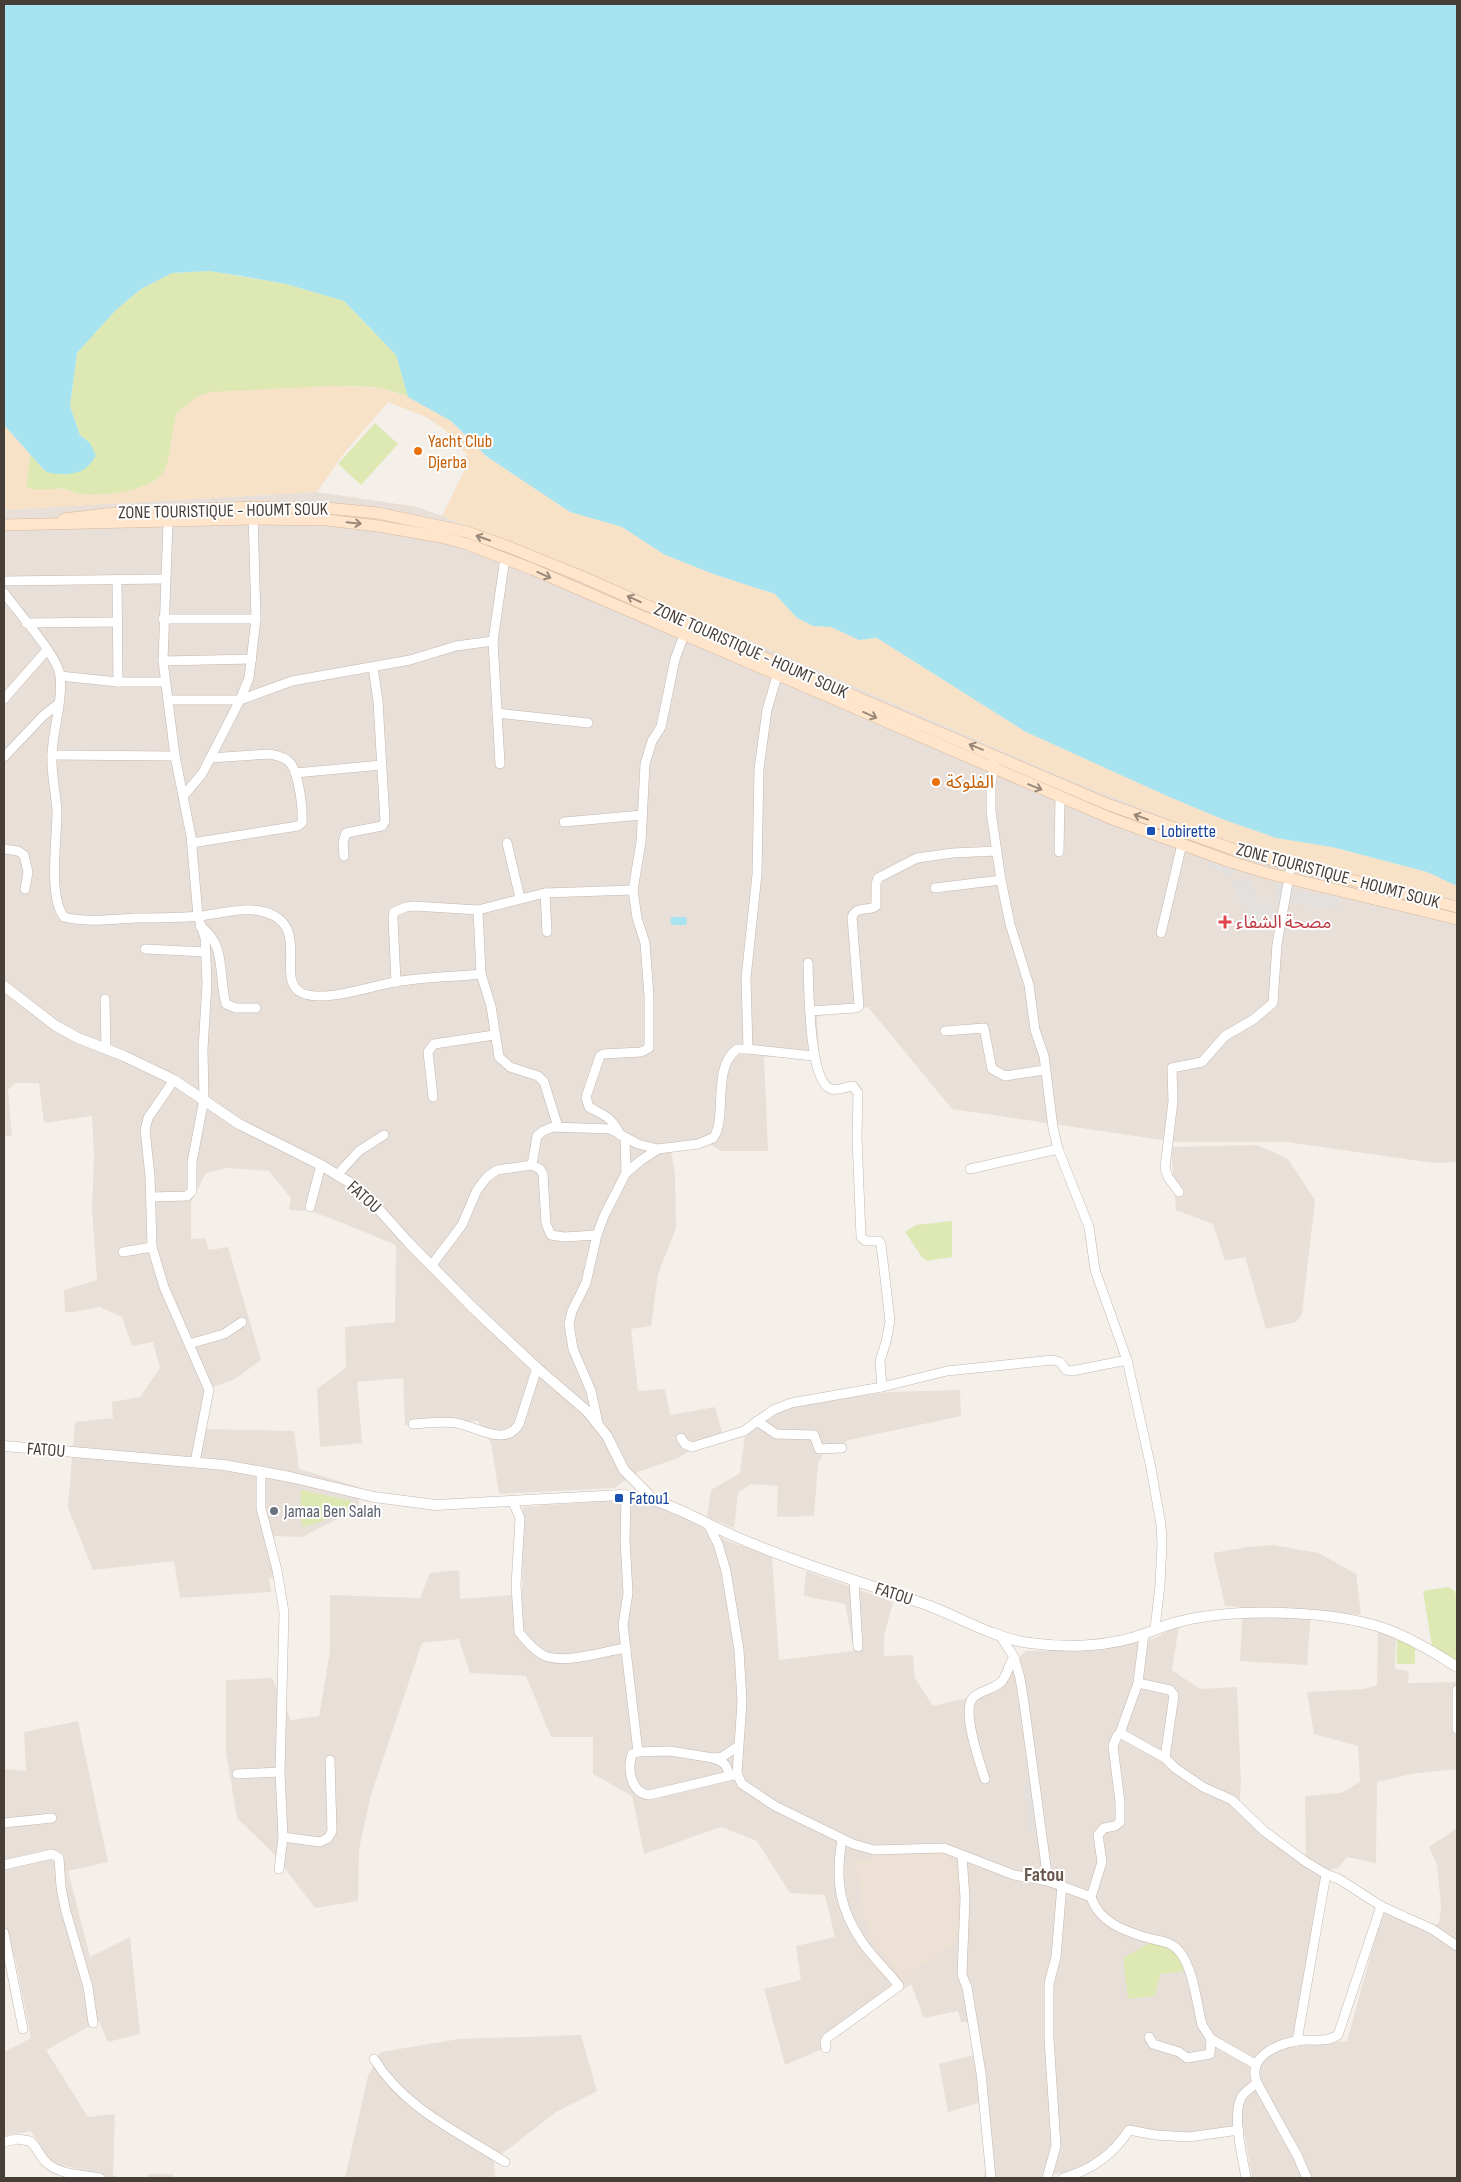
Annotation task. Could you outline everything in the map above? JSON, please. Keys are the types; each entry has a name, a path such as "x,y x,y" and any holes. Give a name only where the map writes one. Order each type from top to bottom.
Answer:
{"main road":[{"name":"ZONE TOURISTIQUE - HOUMT SOUK","path":"25,524 105,514 253,507 326,508 369,512 416,520 467,532 509,547 689,623 781,665 997,756 1076,792 1133,814 1291,866 1457,907"},
{"path":"4,525 253,519 327,520 378,526 441,537 505,558 1110,818 1245,866 1457,919"}],"street":[{"path":"184,795 197,781 210,758 240,700 248,678 256,619 253,507"},
{"path":"151,1197 187,1196 191,1193 192,1162 204,1099 204,1039 207,992 205,938 199,921 192,843 175,756 163,660 168,522"},
{"path":"500,764 493,641 505,558"},
{"path":"4,581 166,579"},
{"path":"117,580 118,682"},
{"path":"4,594 47,650 60,676 52,755 57,812 55,880 60,912 64,917 90,920 199,921 252,910 262,911 281,920 289,931 290,967 294,985 300,992 326,995 396,982 481,974"},
{"path":"163,619 256,619"},
{"path":"26,623 118,622"},
{"path":"626,1173 623,1137 615,1123 608,1117 589,1108 586,1097 600,1056 603,1054 641,1052 649,1048 649,996 645,943 637,918 633,890 639,862 648,754 661,727 675,659 689,623"},
{"path":"169,700 240,700 292,681 428,656 456,646 493,641"},
{"path":"4,699 47,650"},
{"path":"163,660 252,659"},
{"path":"344,856 343,842 346,833 377,828 384,824 378,701 373,666"},
{"path":"60,676 118,682 166,682"},
{"path":"748,1049 746,978 757,874 759,769 767,710 777,676"},
{"path":"4,757 58,704"},
{"path":"497,713 588,724"},
{"path":"4,741 12,749"},
{"path":"192,843 298,826 302,823 303,815 295,773 290,762 278,756 260,754 210,758"},
{"path":"52,755 175,756"},
{"path":"997,756 992,768 992,812 1001,880 1010,924 1030,985 1036,1030 1044,1056 1044,1070 1058,1149 1089,1228 1095,1270 1127,1360 1161,1525 1162,1562 1155,1629"},
{"path":"295,773 382,765"},
{"path":"1059,852 1060,797"},
{"path":"564,822 642,815"},
{"path":"506,844 520,898"},
{"path":"1161,933 1182,844"},
{"path":"4,849 18,851 24,855 28,872 25,889"},
{"path":"810,1011 856,1008 859,1006 852,917 854,911 858,909 876,906 876,884 878,878 917,858 953,853 997,851"},
{"path":"1179,1192 1168,1178 1165,1168 1173,1101 1172,1068 1202,1062 1225,1036 1254,1019 1274,1003 1277,944 1291,866"},
{"path":"935,888 1001,880"},
{"path":"396,982 393,931 394,912 406,907 478,910 520,898 545,894 633,890"},
{"path":"545,894 547,932"},
{"path":"478,910 481,974 491,1006 494,1035 499,1056 510,1067 538,1076 544,1082 558,1127"},
{"path":"199,921 213,936 218,949 226,1004 236,1008 256,1008"},
{"path":"145,949 206,952"},
{"path":"808,963 813,1056 827,1087 832,1090 853,1086 858,1093 856,1137 861,1237 866,1241 878,1241 881,1244 889,1305 889,1332 880,1360 882,1387"},
{"name":"FATOU","path":"4,986 56,1026 78,1038 106,1048 174,1080 239,1124 321,1165 352,1184 374,1204 472,1307 537,1368 588,1411 613,1447 624,1470 652,1498"},
{"path":"105,999 106,1048"},
{"path":"944,1030 984,1028 992,1069 1005,1076 1044,1070"},
{"path":"433,1097 428,1052 434,1044 494,1035"},
{"path":"532,1165 537,1136 548,1128 610,1129 623,1137 658,1149 698,1144 713,1138 718,1128 720,1094 729,1059 737,1049 813,1056"},
{"path":"174,1080 148,1118 145,1130 151,1197 152,1247 164,1287 209,1390 195,1462"},
{"path":"337,1175 359,1150 384,1135"},
{"path":"598,1423 591,1390 573,1349 569,1324 572,1311 586,1284 597,1235 604,1216 626,1173 658,1149"},
{"path":"970,1169 1058,1149"},
{"path":"310,1207 321,1165"},
{"path":"431,1266 462,1225 481,1183 497,1170 532,1165 540,1169 543,1174 546,1224 550,1235 564,1237 597,1235"},
{"path":"123,1252 152,1247"},
{"path":"189,1344 224,1334 242,1322"},
{"path":"681,1438 685,1444 692,1447 744,1431 773,1410 791,1403 882,1387 947,1370 1053,1360 1060,1362 1066,1370 1072,1370 1127,1360"},
{"path":"413,1424 439,1421 458,1424 499,1436 507,1436 515,1432 519,1424 537,1368"},
{"path":"757,1421 776,1434 814,1435 819,1449 842,1448"},
{"name":"FATOU","path":"4,1446 195,1462 261,1471 398,1502 450,1505 624,1495 652,1498 777,1553 938,1610 1001,1637 1033,1644 1069,1645 1111,1642 1197,1618 1250,1613 1355,1620 1386,1628 1457,1667"},
{"path":"624,1470 627,1487 624,1495 628,1593 623,1625 638,1752"},
{"path":"261,1471 260,1508 277,1570 284,1612 280,1772 284,1837 279,1869"},
{"path":"514,1502 520,1518 516,1585 519,1632 541,1654 548,1657 578,1656 626,1648"},
{"path":"708,1524 718,1544 726,1571 739,1650 742,1702 733,1775"},
{"path":"854,1581 858,1647"},
{"path":"1091,1897 1102,1862 1098,1835 1104,1828 1115,1826 1120,1822 1120,1802 1112,1746 1120,1733 1138,1683 1144,1634"},
{"path":"1001,1637 1014,1657 1020,1678 1048,1881"},
{"path":"986,1779 973,1744 970,1705 976,1696 1001,1682 1014,1657"},
{"path":"1138,1683 1170,1690 1174,1695 1164,1758"},
{"path":"1457,1690 1457,1728"},
{"path":"1120,1733 1164,1758 1175,1768 1203,1786 1232,1800 1282,1845 1326,1874 1339,1879 1381,1906 1432,1929 1456,1945 1457,1934"},
{"path":"713,1758 722,1757 737,1747"},
{"path":"733,1775 649,1795 641,1794 635,1789 630,1768 632,1754 638,1752 679,1752 713,1758 723,1762 733,1775 755,1794 842,1840 874,1850 944,1848 1014,1875 1048,1881 1091,1897 1099,1914 1114,1925 1147,1938 1169,1943 1178,1949 1187,1965 1202,2025 1211,2039 1255,2064"},
{"path":"284,1837 320,1842 328,1838 332,1831 330,1760"},
{"path":"237,1774 280,1772"},
{"path":"4,1823 52,1818"},
{"path":"826,2048 825,2042 827,2038 899,1986 862,1943 844,1906 839,1890 838,1875 842,1840"},
{"path":"4,1864 52,1854 59,1858 65,1908 88,1987 93,2023"},
{"path":"962,1856 965,1898 962,1975 966,1987 981,2073 991,2178"},
{"path":"1297,2041 1326,1874"},
{"path":"1048,2178 1056,2146 1049,2039 1049,1984 1056,1957 1062,1885"},
{"path":"1307,2178 1257,2083 1254,2074 1255,2064 1269,2051 1297,2041 1324,2041 1338,2035 1381,1906"},
{"path":"4,1933 23,2029"},
{"path":"1149,2037 1153,2044 1179,2052 1188,2058 1210,2054 1211,2039"},
{"path":"374,2059 390,2081 414,2105 505,2162"},
{"path":"1246,2178 1239,2130 1239,2103 1248,2090 1257,2083"},
{"path":"1063,2178 1089,2169 1105,2159 1129,2130 1169,2137 1189,2137 1239,2130"},
{"path":"4,2142 17,2139 30,2140 45,2162 51,2166 64,2171 100,2178"}],"shaded area":[{"path":"317,492 418,507 442,516 739,636 1067,779 1239,845 1457,900 1457,1162 1434,1163 1287,1142 1176,1142 952,1109 868,1007 817,1017 819,1052 764,1057 768,1151 721,1151 711,1145 671,1151 675,1175 676,1228 658,1274 651,1326 631,1329 638,1391 665,1389 670,1415 715,1407 722,1432 678,1458 638,1472 614,1488 499,1494 491,1443 478,1421 405,1425 403,1378 357,1382 362,1443 320,1447 317,1389 346,1368 345,1327 395,1322 396,1245 309,1211 289,1210 291,1198 269,1171 227,1168 206,1173 191,1202 191,1239 205,1238 209,1250 228,1247 261,1360 235,1379 211,1388 203,1429 294,1431 299,1469 359,1487 359,1508 302,1537 273,1536 282,1577 269,1578 271,1592 180,1598 174,1561 93,1570 68,1508 75,1422 113,1418 112,1402 140,1397 160,1368 153,1342 132,1346 122,1317 100,1307 65,1312 64,1290 97,1280 92,1210 94,1155 92,1116 44,1123 39,1083 15,1083 8,1090 12,1136 4,1136 4,510"},
{"path":"1210,859 1235,867 1232,876 1207,868"},
{"path":"1233,880 1253,881 1254,891 1259,898 1276,907 1274,928 1259,922 1242,907 1237,898"},
{"path":"1277,884 1283,886 1280,905 1274,903"},
{"path":"1291,892 1339,898 1337,910 1289,903"},
{"path":"1257,1145 1288,1159 1315,1200 1302,1314 1296,1322 1266,1329 1245,1257 1225,1261 1213,1224 1176,1210 1171,1147"},
{"path":"960,1390 961,1416 849,1440 823,1454 818,1463 814,1516 777,1517 778,1486 751,1484 738,1493 734,1528 707,1517 711,1490 740,1473 745,1435 789,1406 889,1392"},
{"path":"617,1500 665,1508 730,1542 772,1556 779,1660 854,1651 845,1604 804,1596 806,1571 893,1602 884,1636 884,1656 913,1655 915,1678 933,1706 997,1691 1006,1682 1013,1662 1026,1651 1088,1650 1152,1639 1179,1626 1172,1670 1200,1689 1237,1687 1241,1783 1239,1809 1289,1856 1306,1856 1305,1796 1341,1793 1360,1782 1358,1746 1314,1734 1307,1692 1364,1689 1377,1685 1378,1631 1396,1637 1395,1669 1409,1671 1408,1683 1457,1682 1457,1769 1411,1774 1377,1782 1376,1863 1347,1857 1338,1868 1329,1870 1321,1884 1298,2027 1292,2047 1347,2041 1383,1910 1425,1930 1439,1923 1441,1906 1437,1865 1429,1847 1457,1828 1457,2178 1252,2178 1243,2125 1186,2133 1160,2133 1134,2127 1090,2165 1071,2172 1054,2174 1051,2178 982,2178 994,2161 988,2100 948,2112 939,2064 974,2055 968,2022 961,2022 958,2011 924,2018 911,1984 833,2038 827,2047 785,2065 764,1989 801,1980 796,1946 835,1937 825,1895 790,1893 757,1841 721,1827 644,1854 632,1796 593,1774 593,1737 551,1737 526,1676 470,1673 459,1639 422,1643 371,1795 359,1849 358,1901 315,1908 273,1853 237,1818 226,1752 226,1680 272,1678 291,1720 319,1716 330,1652 330,1595 420,1598 430,1573 459,1570 460,1599 522,1594 523,1507"},
{"path":"1273,1545 1319,1553 1356,1574 1361,1615 1311,1611 1307,1665 1240,1661 1243,1607 1225,1606 1213,1553"},
{"path":"78,1721 108,1862 68,1871 90,1957 130,1937 140,2034 108,2042 99,2021 46,2050 88,2117 115,2114 113,2175 119,2178 80,2178 79,2169 50,2162 31,2131 4,2136 4,2052 31,2038 15,1958 4,1961 4,1769 26,1771 24,1732"},
{"path":"1030,1785 1037,1831 1030,1832 1024,1786"},
{"path":"947,1853 954,1862 964,1894 960,1940 903,1979 873,1941 865,1919 855,1860"},
{"path":"581,2035 597,2091 556,2112 494,2160 495,2178 345,2178 368,2076 381,2052 459,2039"},
{"path":"149,2174 173,2174 173,2178 147,2178"}],"green space":[{"path":"209,271 286,284 344,301 396,355 408,397 382,388 353,386 222,392 177,413 166,468 157,479 147,485 124,492 99,495 79,494 64,489 40,490 26,487 30,454 45,471 90,443 80,435 70,406 77,353 116,310 141,289 172,273"},
{"path":"375,423 398,444 361,485 338,464"},
{"path":"952,1221 952,1257 927,1261 922,1257 905,1232 916,1225"},
{"path":"301,1490 351,1501 350,1508 323,1521 303,1527 300,1516"},
{"path":"1448,1587 1455,1591 1457,1602 1457,1661 1432,1646 1423,1591"},
{"path":"1397,1638 1415,1648 1415,1664 1397,1664"},
{"path":"1150,1943 1167,1948 1176,1954 1184,1971 1160,1974 1155,1996 1128,1999 1123,1958"}],"sand":[{"path":"329,386 382,388 408,397 451,421 486,456 570,512 622,527 665,555 716,575 775,594 797,618 813,626 831,627 859,640 877,638 1026,732 1167,796 1222,819 1276,838 1332,847 1427,872 1457,886 1457,900 1239,845 1181,824 1067,779 739,636 442,516 466,467 463,459 467,455 444,429 424,416 388,402 345,452 317,492 4,510 4,425 30,454 26,487 39,490 63,489 88,495 111,494 147,485 163,473 168,461 177,413 196,397 211,392"}],"water":[{"path":"4,4 1457,4 1457,886 1427,872 1332,847 1276,838 1222,819 1167,796 1026,732 877,638 859,640 831,627 813,626 797,618 775,594 716,575 665,555 622,527 570,512 486,456 451,421 408,397 396,355 344,301 286,284 209,271 172,273 141,289 116,310 77,353 70,406 80,435 90,443 96,456 89,465 79,472 61,474 45,471 4,425"},
{"path":"672,917 686,917 686,925 672,925 670,921"}],"place":[{"name":"Yacht Club Djerba","path":"418,451"},
{"name":"الفلوكة","path":"936,782"},
{"name":"Lobirette","path":"1151,831"},
{"name":"مصحة الشفاء","path":"1225,922"},
{"name":"Fatou1","path":"619,1498"},
{"name":"Jamaa Ben Salah","path":"274,1511"}],"district":[{"name":"Fatou","path":"1044,1875"}]}
